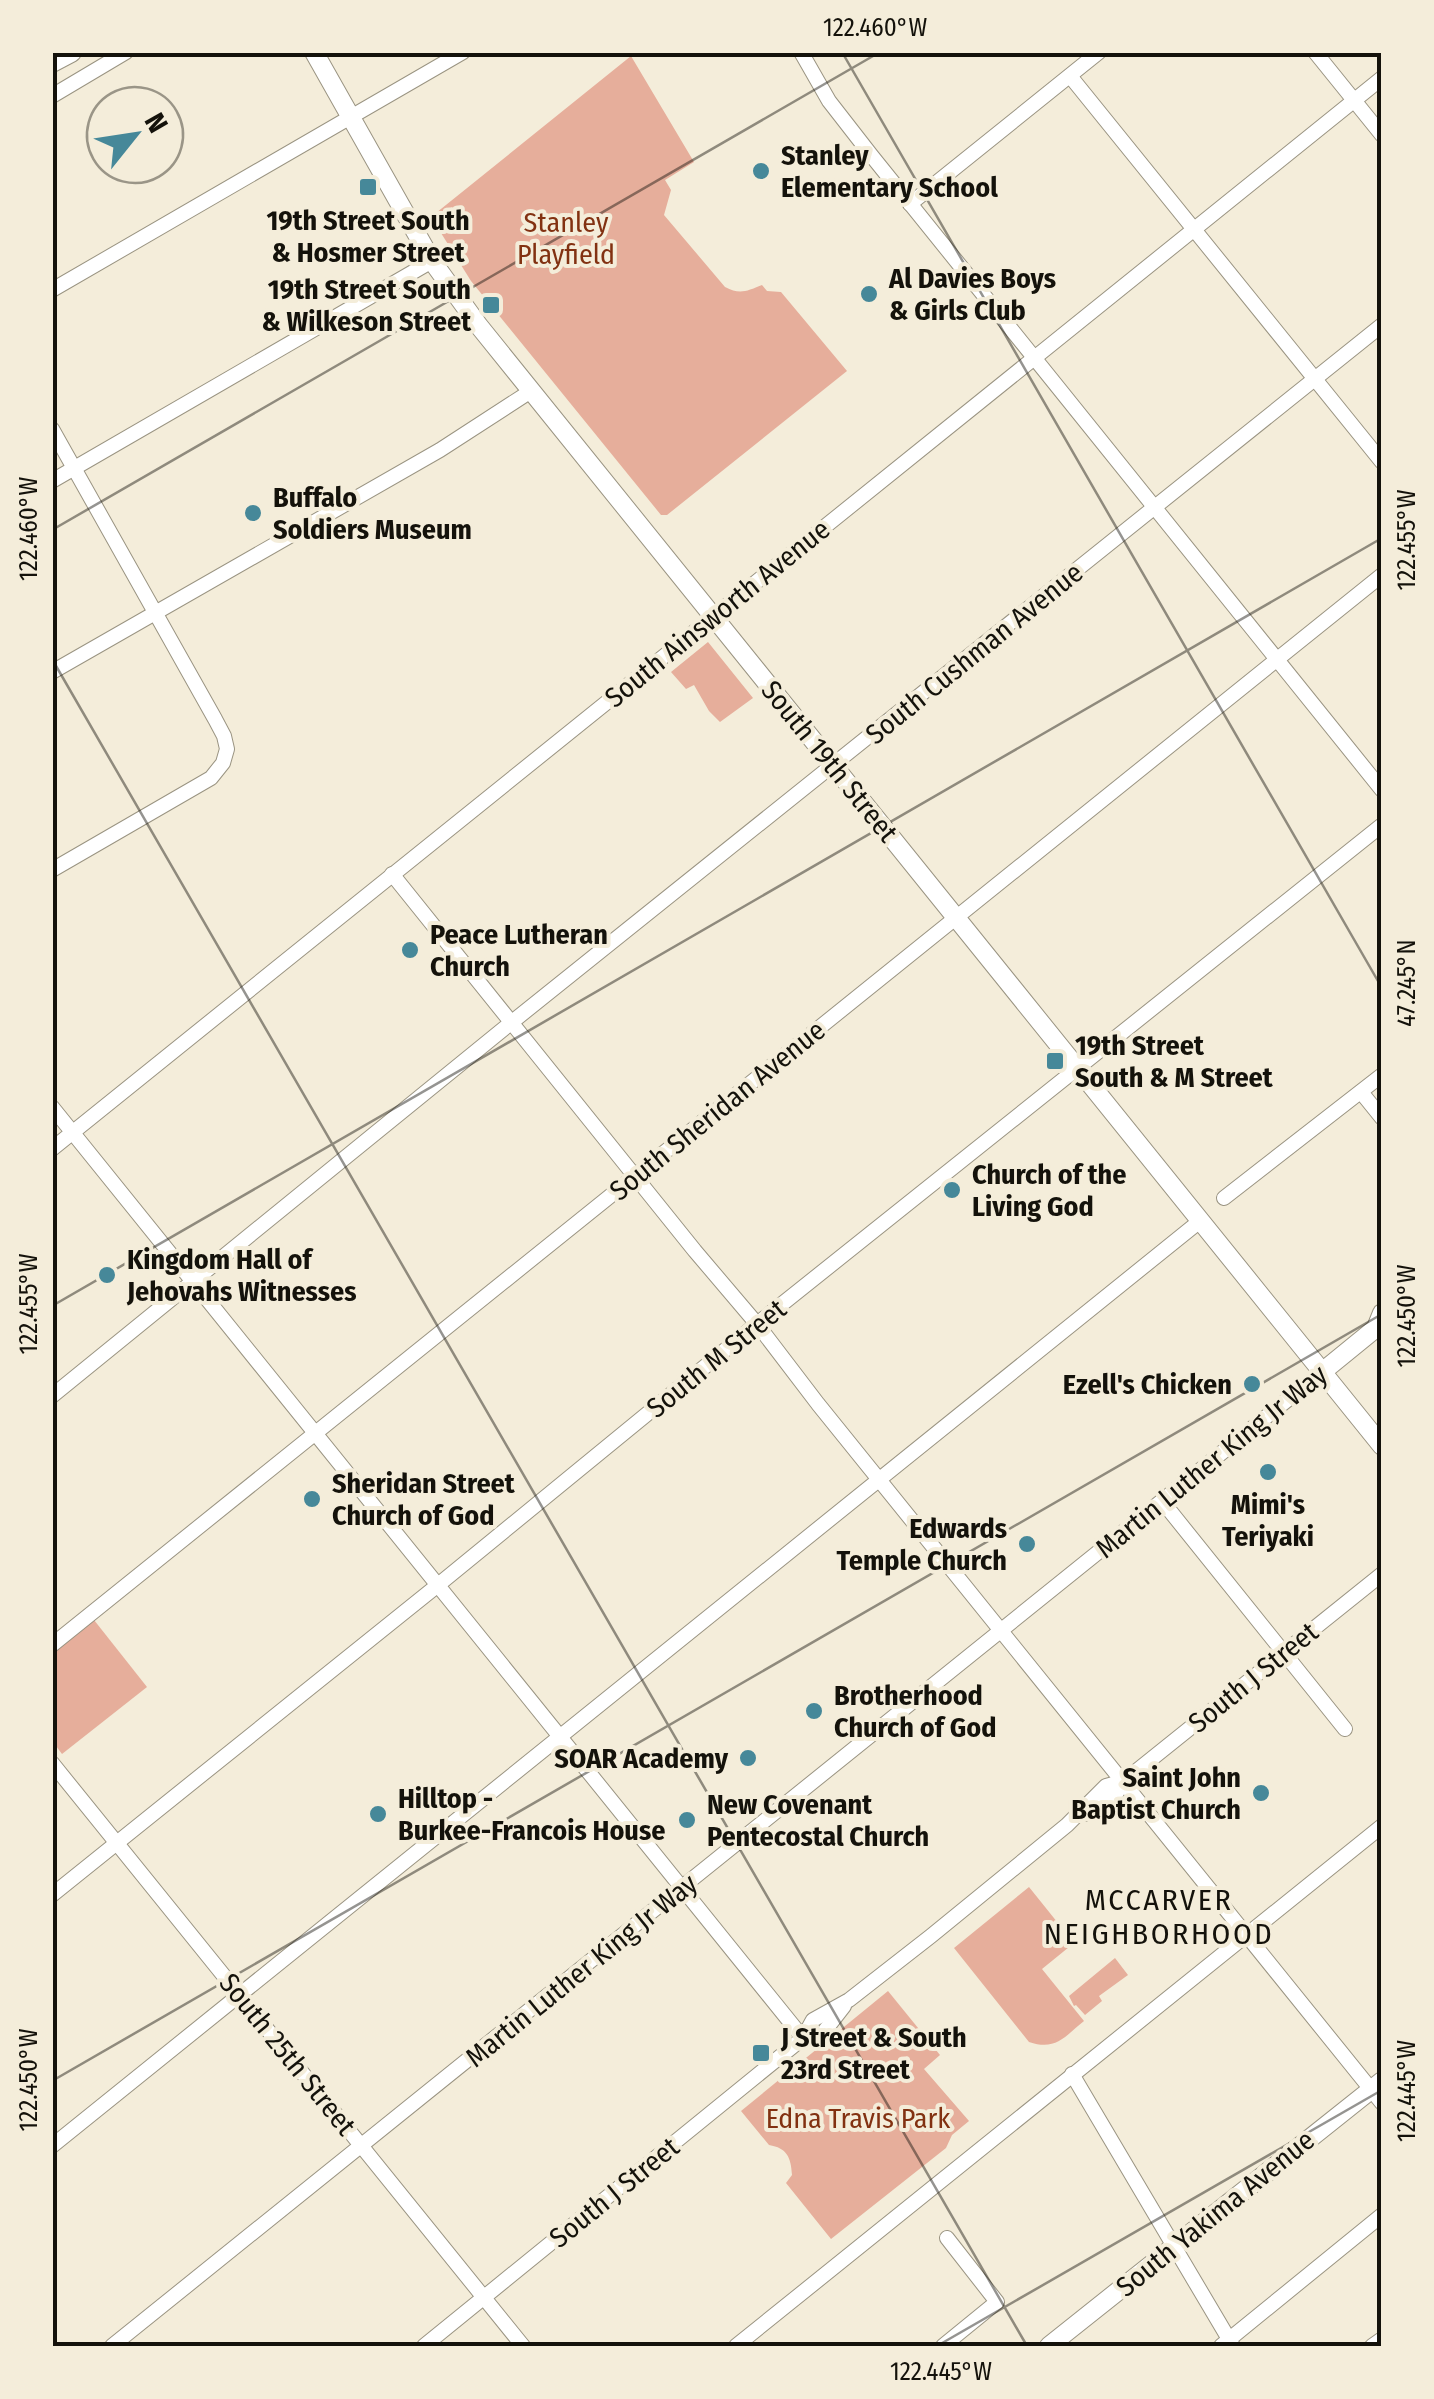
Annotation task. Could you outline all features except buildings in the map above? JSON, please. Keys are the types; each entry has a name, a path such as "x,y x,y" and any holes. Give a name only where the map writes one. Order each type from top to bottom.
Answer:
{"highway":[{"path":"52,62 71,52"}],"main road":[{"name":"South 19th Street","path":"314,52 432,261 462,304 1382,1446"},
{"name":"Martin Luther King Jr Way","path":"1322,1372 1380,1323"},
{"name":"South Yakima Avenue","path":"1049,2346 1174,2245 1378,2091"}],"street":[{"path":"52,96 126,52"},
{"path":"52,290 463,52"},
{"path":"801,52 829,101 910,204 1382,790"},
{"path":"910,204 1098,52"},
{"path":"1315,52 1382,136"},
{"path":"1070,76 1382,462"},
{"name":"South Ainsworth Avenue","path":"52,1148 1382,78"},
{"path":"52,481 432,261"},
{"name":"South Cushman Avenue","path":"52,1396 1382,325"},
{"path":"52,672 440,450 531,391"},
{"path":"52,430 226,743 226,755 219,770 198,788 52,870"},
{"name":"South Sheridan Avenue","path":"52,1645 1382,575"},
{"name":"South M Street","path":"52,1895 1382,825"},
{"path":"392,874 1246,1934 1378,2091"},
{"path":"1224,1198 1382,1075"},
{"path":"1361,1092 1382,1118"},
{"path":"52,1107 803,2038"},
{"path":"52,2146 1200,1220"},
{"name":"Martin Luther King Jr Way","path":"112,2346 1322,1372"},
{"path":"1162,1501 1345,1729"},
{"name":"South J Street","path":"424,2346 803,2038 813,2020 850,2000 1067,1825 1106,1786 1124,1781 1382,1574"},
{"name":"South 25th Street","path":"52,1763 523,2346"},
{"path":"736,2346 1382,1826"},
{"path":"1072,2074 1174,2245 1227,2344 1382,2215"},
{"path":"943,2346 997,2302 947,2238"},
{"path":"1372,2346 1382,2339"}],"green space":[{"name":"Stanley Playfield","path":"631,56 694,162 665,180 671,190 664,215 725,287 744,291 762,285 767,291 781,292 847,371 667,515 661,515 471,281 431,217"},
{"path":"708,642 753,698 720,722 694,685 686,689 671,672"},
{"path":"94,1620 147,1687 62,1754 53,1742 53,1652"},
{"path":"1029,1887 1074,1943 1042,1969 1084,2021 1059,2041 1046,2045 1029,2042 954,1948"},
{"path":"1115,1958 1128,1975 1099,1996 1102,2001 1085,2015 1069,1996"},
{"name":"Edna Travis Park","path":"888,1991 940,2055 924,2069 969,2121 952,2135 946,2148 831,2239 786,2183 792,2175 787,2154 769,2145 741,2111"}],"place":[{"name":"Stanley Elementary School","path":"761,171"},
{"name":"19th Street South & Hosmer Street","path":"368,187"},
{"name":"Al Davies Boys & Girls Club","path":"869,294"},
{"name":"19th Street South & Wilkeson Street","path":"491,305"},
{"name":"Buffalo Soldiers Museum","path":"253,513"},
{"name":"Peace Lutheran Church","path":"410,950"},
{"name":"19th Street South & M Street","path":"1055,1061"},
{"name":"Church of the Living God","path":"952,1190"},
{"name":"Kingdom Hall of Jehovahs Witnesses","path":"107,1275"},
{"name":"Ezell's Chicken","path":"1252,1384"},
{"name":"Mimi's Teriyaki","path":"1268,1472"},
{"name":"Sheridan Street Church of God","path":"312,1499"},
{"name":"Edwards Temple Church","path":"1027,1544"},
{"name":"Brotherhood Church of God","path":"814,1711"},
{"name":"SOAR Academy","path":"748,1758"},
{"name":"Saint John Baptist Church","path":"1261,1793"},
{"name":"Hilltop - Burkee-Francois House","path":"378,1814"},
{"name":"New Covenant Pentecostal Church","path":"687,1820"},
{"name":"J Street & South 23rd Street","path":"761,2053"}],"district":[{"name":"MCCARVER NEIGHBORHOOD","path":"1159,1917"}]}
